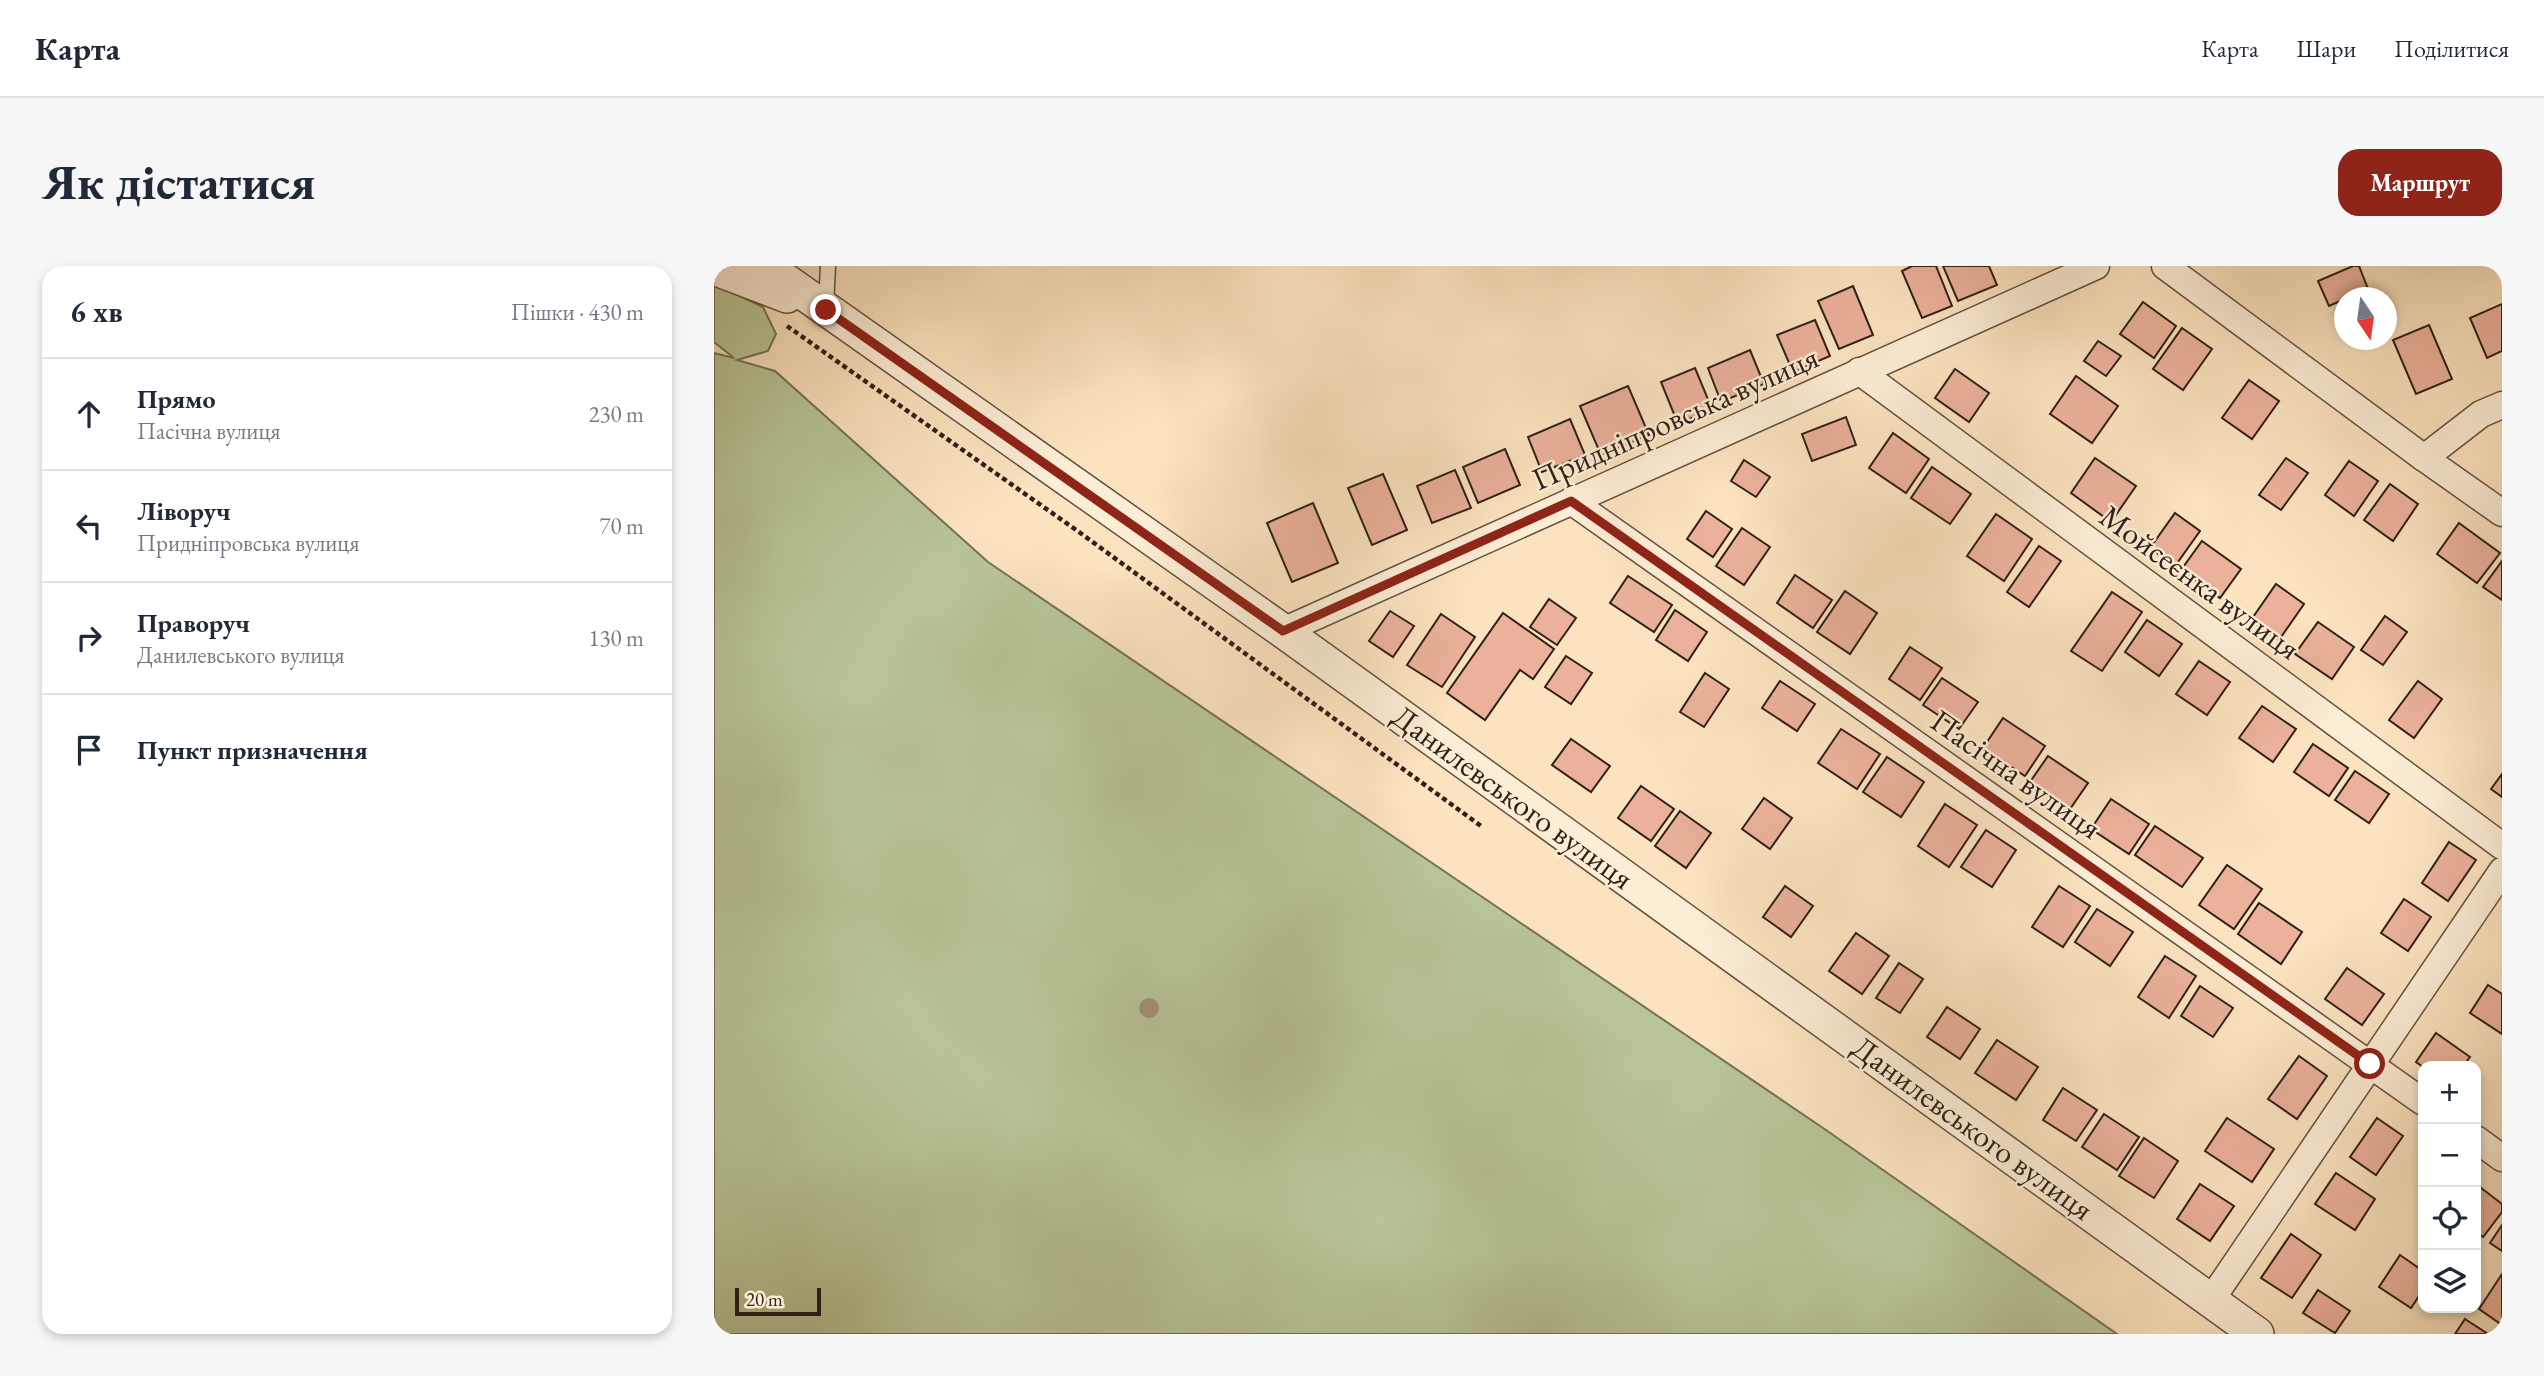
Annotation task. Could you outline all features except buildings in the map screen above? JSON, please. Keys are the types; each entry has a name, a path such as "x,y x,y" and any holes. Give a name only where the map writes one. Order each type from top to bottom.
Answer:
{"street":[{"name":"Данилевського вулиця","path":"765,266 1283,631 2257,1334"},
{"name":"Придніпровська вулиця","path":"1283,631 2096,266"},
{"path":"2165,266 2502,513"},
{"path":"714,268 826,310"},
{"name":"Мойсеєнка вулиця","path":"1859,371 2502,846"},
{"path":"2424,458 2481,414 2502,405"},
{"name":"Пасічна вулиця","path":"1571,501 2418,1098"},
{"path":"2211,1300 2502,872"},
{"path":"2481,1142 2502,1157"}],"lane":[{"path":"826,310 828,266"}],"path":[{"path":"776,322 810,342 1079,532 1481,826"}],"green space":[{"path":"714,284 763,307 776,334 768,351 737,360 775,371 988,562 1826,1130 2117,1334 714,1334 714,353 734,358 714,342"}],"route":[{"path":"826,310 1283,631 1571,501 2370,1064"}]}
